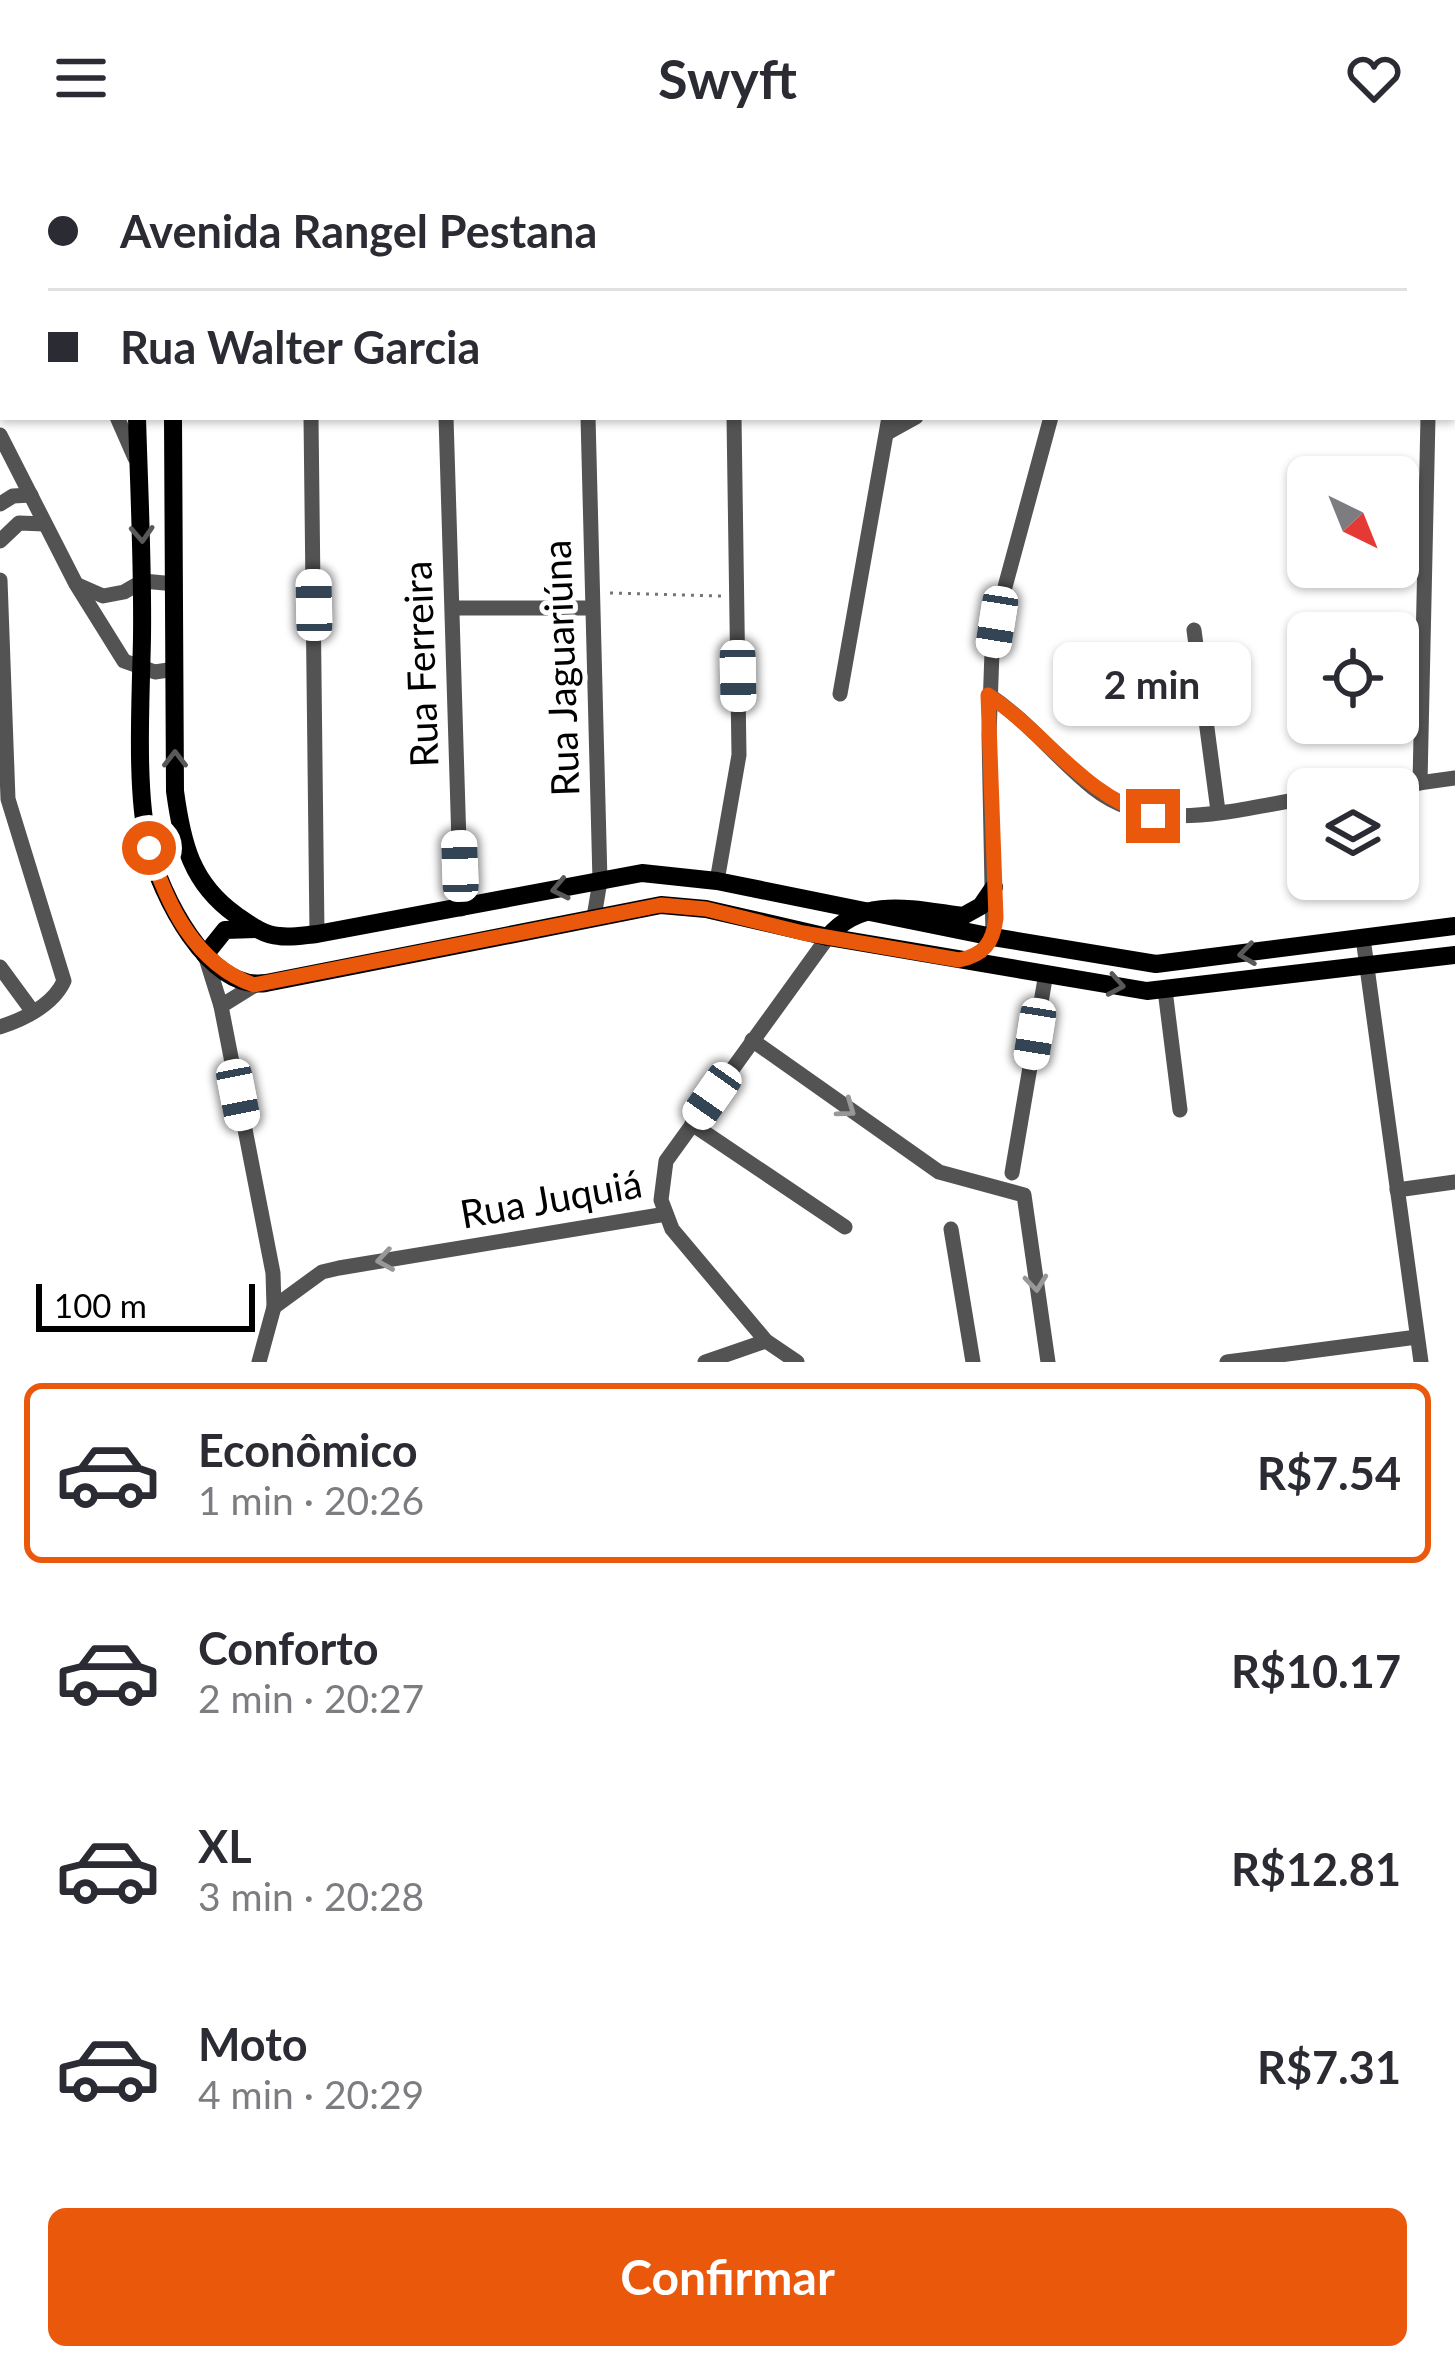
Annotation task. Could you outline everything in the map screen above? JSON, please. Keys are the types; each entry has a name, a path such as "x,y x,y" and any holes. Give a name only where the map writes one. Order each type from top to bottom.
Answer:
{"main road":[{"path":"137,420 149,848 178,917 205,955 238,979 254,985 661,905 959,960 1165,990 1455,955"},
{"path":"173,420 175,790 182,839 190,866 205,887 256,929"},
{"path":"205,955 225,930 256,929 280,937 317,934 642,873 717,881 993,937 1156,964 1455,926"},
{"path":"828,937 844,919 867,911 912,907 963,916 981,906 994,887"},
{"path":"959,960 980,955 993,937"}],"street":[{"path":"118,420 138,465"},
{"path":"311,420 317,934"},
{"name":"Rua Ferreira","path":"446,420 461,909"},
{"name":"Rua Jaguariúna","path":"588,420 600,881 595,917"},
{"path":"717,881 740,755 734,420"},
{"path":"993,937 988,695 1002,598 1050,420"},
{"path":"1427,420 1420,783 1455,778"},
{"path":"840,694 889,424"},
{"path":"0,435 76,584 124,661 155,672 175,669"},
{"path":"0,504 13,496 31,495"},
{"path":"0,542 19,523 45,524"},
{"path":"0,580 8,799 64,981 33,1012 0,1027"},
{"path":"76,584 104,596 124,592 142,580 175,584"},
{"path":"452,608 591,601"},
{"path":"1194,630 1218,811"},
{"path":"988,695 1014,712 1107,798 1153,816 1182,817 1287,801"},
{"name":"Rua Juquiá","path":"274,1307 322,1272 666,1214 661,1175 666,1161 828,937"},
{"path":"1363,938 1420,1362"},
{"path":"205,955 220,1006 273,1273 274,1307 259,1362"},
{"path":"0,967 33,1012"},
{"path":"1012,1173 1046,973"},
{"path":"220,1006 254,985"},
{"path":"1165,990 1180,1110"},
{"path":"752,1040 939,1172 1016,1190 1027,1204 1048,1362"},
{"path":"692,1124 845,1227"},
{"path":"1397,1190 1455,1182"},
{"path":"666,1214 672,1229 766,1341 797,1362"},
{"path":"951,1229 973,1362"},
{"path":"1227,1362 1417,1337"},
{"path":"704,1362 766,1341"}],"path":[{"path":"591,601 736,596"}],"route":[{"path":"149,848 165,892 190,936 224,970 254,985 661,905 706,909 803,933 959,960 980,955 993,937 996,918 988,695 1014,712 1091,787 1128,809 1153,816"}]}
